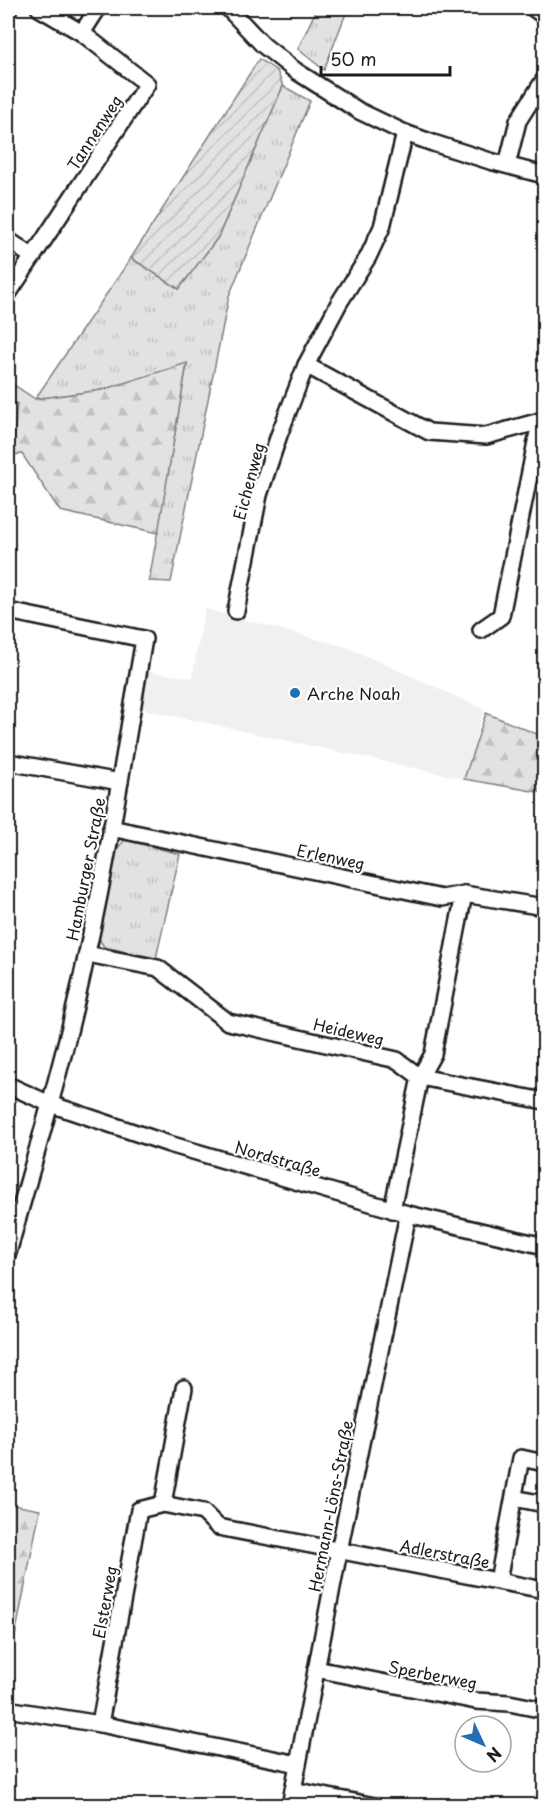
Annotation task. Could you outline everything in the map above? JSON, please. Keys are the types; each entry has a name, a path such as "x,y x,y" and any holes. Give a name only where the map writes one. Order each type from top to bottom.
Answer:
{"street":[{"path":"39,8 82,33 98,8"},
{"path":"228,8 263,45 296,71 359,111 405,133 544,175"},
{"path":"533,8 544,16"},
{"name":"Tannenweg","path":"8,294 147,84 82,33"},
{"path":"507,165 518,121 544,80"},
{"name":"Eichenweg","path":"236,611 259,495 306,365 339,303 368,257 382,227 405,133"},
{"path":"8,240 33,257"},
{"path":"306,365 429,432 486,436 542,421 501,616 481,630"},
{"name":"Hamburger Straße","path":"8,611 144,639 120,782 87,954 50,1104 8,1253"},
{"path":"8,762 120,782"},
{"name":"Erlenweg","path":"111,828 442,898 464,894 544,907"},
{"path":"392,1210 420,1077 433,1054 464,894"},
{"name":"Heideweg","path":"87,954 158,968 228,1022 397,1060 420,1077 544,1101"},
{"name":"Nordstraße","path":"8,1085 50,1104 169,1144 392,1210 544,1246"},
{"name":"Hermann-Löns-Straße","path":"290,1806 408,1214"},
{"path":"184,1388 163,1504 203,1512 218,1527 339,1551"},
{"path":"498,1581 521,1458 544,1463"},
{"path":"514,1498 544,1504"},
{"name":"Elsterweg","path":"100,1724 139,1510 163,1504"},
{"name":"Adlerstraße","path":"339,1551 544,1590"},
{"name":"Sperberweg","path":"316,1669 476,1701 509,1703 544,1710"},
{"path":"13,1710 100,1724 298,1764"},
{"path":"293,1790 375,1806"}],"shaded area":[{"name":"Arche Noah","path":"205,609 346,647 484,709 464,779 137,708 144,671 192,678"}],"green space":[{"path":"317,8 348,8 324,70 298,49"},
{"path":"259,59 277,71 283,86 218,237 179,289 131,258"},
{"path":"283,86 310,101 229,296 171,582 149,581 187,364 102,390 35,399 131,258 179,289 218,237"},
{"path":"187,363 158,533 60,511 22,454 13,455 17,403 8,401 8,381 35,399 102,390"},
{"path":"486,713 544,737 544,793 464,779"},
{"path":"125,840 180,854 156,958 104,947 96,934 114,851"},
{"path":"8,1504 40,1510 8,1671"}],"place":[{"name":"Arche Noah","path":"295,693"}]}
